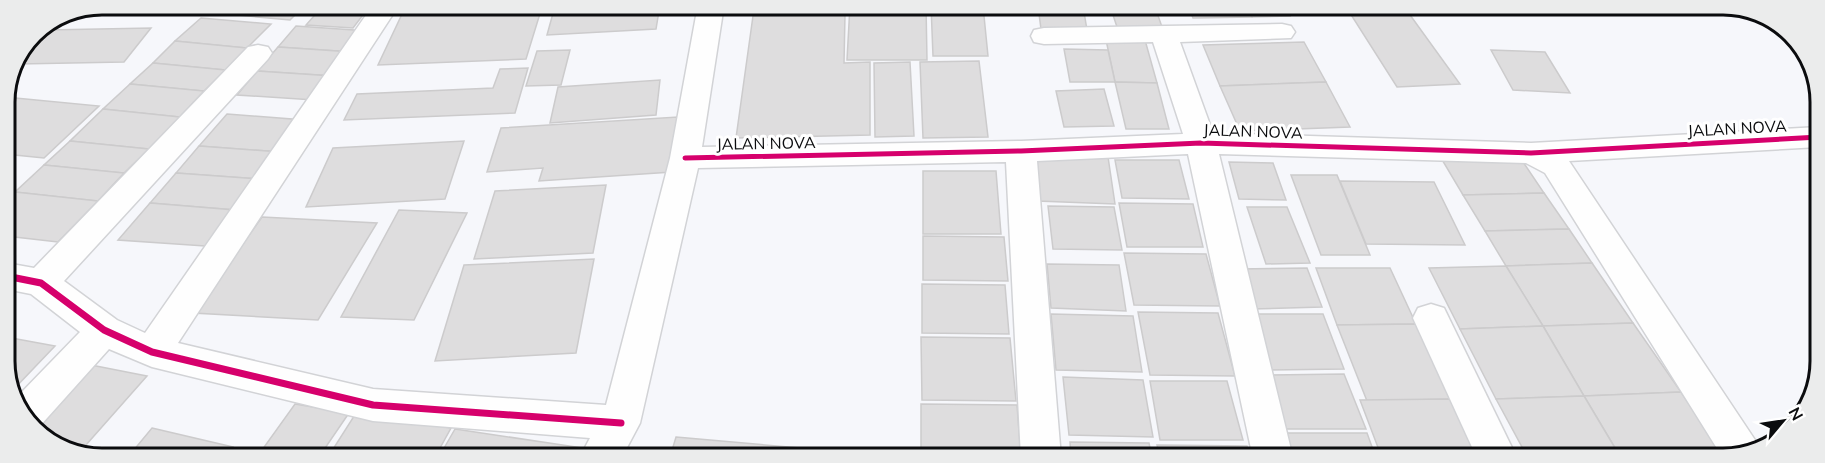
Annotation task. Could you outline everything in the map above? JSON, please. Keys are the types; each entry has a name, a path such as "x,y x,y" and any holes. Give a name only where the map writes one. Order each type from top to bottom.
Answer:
{"street":[{"path":"152,352 379,15"},
{"path":"606,448 621,423 686,158 709,15"},
{"path":"1044,36 1282,32"},
{"path":"1164,34 1201,143 1271,448"},
{"path":"258,53 23,280 104,330 152,352 373,405 621,423"},
{"name":"JALAN NOVA","path":"686,158 1021,151 1201,143 1531,153 1810,138"},
{"path":"1021,151 1040,448"},
{"path":"1531,153 1556,165 1738,446"},
{"path":"1431,318 1492,448"},
{"path":"30,410 104,330"}],"building":[{"path":"236,15 295,15 290,20"},
{"path":"315,15 363,15 353,28 306,25"},
{"path":"402,15 540,15 526,59 378,65"},
{"path":"553,15 658,15 656,29 547,35"},
{"path":"845,15 844,63 870,62 870,135 736,138 753,16"},
{"path":"849,15 926,15 927,60 847,60"},
{"path":"931,15 984,15 988,56 933,56"},
{"path":"1039,15 1084,15 1087,30 1041,29"},
{"path":"1113,15 1158,15 1162,27 1117,27"},
{"path":"1192,15 1251,15 1252,17 1193,18"},
{"path":"1251,15 1290,16 1252,17"},
{"path":"1351,15 1410,15 1460,84 1397,87"},
{"path":"201,18 271,24 247,48 175,41"},
{"path":"296,26 368,31 352,52 278,47"},
{"path":"151,28 124,62 24,64 33,49 54,30"},
{"path":"1106,40 1145,40 1157,83 1115,82"},
{"path":"175,41 247,48 226,70 153,63"},
{"path":"1304,42 1326,82 1220,86 1203,45"},
{"path":"278,47 352,52 333,76 257,71"},
{"path":"1064,49 1108,50 1115,82 1070,82"},
{"path":"570,50 561,85 526,86 537,51"},
{"path":"1491,50 1545,52 1570,93 1513,90"},
{"path":"979,61 988,137 923,138 920,62"},
{"path":"910,62 914,136 875,137 874,63"},
{"path":"153,63 226,70 204,91 130,84"},
{"path":"528,68 515,113 344,120 357,94 493,88 500,69"},
{"path":"257,71 333,76 314,100 237,95"},
{"path":"660,80 656,115 550,123 558,87"},
{"path":"1115,82 1157,83 1169,129 1126,129"},
{"path":"1326,82 1350,127 1240,131 1220,86"},
{"path":"130,84 204,91 180,117 103,109"},
{"path":"1104,89 1114,126 1064,127 1056,91"},
{"path":"15,98 99,106 44,158 15,155"},
{"path":"103,109 180,117 149,149 70,141"},
{"path":"227,114 304,120 280,152 199,146"},
{"path":"678,117 672,172 539,181 543,168 487,172 501,128"},
{"path":"70,141 149,149 124,173 44,165"},
{"path":"464,141 445,199 306,207 333,148"},
{"path":"199,146 280,152 258,179 176,173"},
{"path":"1034,154 1108,157 1115,204 1037,201"},
{"path":"1519,156 1544,193 1463,195 1441,158"},
{"path":"1115,160 1179,160 1189,199 1122,198"},
{"path":"1229,162 1273,163 1286,200 1239,199"},
{"path":"44,165 124,173 98,201 15,192"},
{"path":"923,171 996,171 1001,234 923,234"},
{"path":"176,173 258,179 235,210 150,203"},
{"path":"1291,175 1337,175 1370,255 1321,255"},
{"path":"1340,181 1434,182 1465,245 1366,244"},
{"path":"606,185 593,253 474,259 495,191"},
{"path":"15,192 98,201 58,242 15,237"},
{"path":"1544,193 1569,229 1485,231 1463,195"},
{"path":"150,203 235,210 205,246 118,240"},
{"path":"1119,203 1193,204 1203,247 1127,247"},
{"path":"1048,206 1114,207 1122,250 1053,249"},
{"path":"1247,207 1287,207 1310,263 1266,264"},
{"path":"399,210 467,213 414,320 341,317"},
{"path":"262,217 377,223 318,320 193,313"},
{"path":"1569,229 1592,263 1506,266 1485,231"},
{"path":"923,236 1004,237 1008,281 923,280"},
{"path":"1124,253 1206,254 1220,306 1134,305"},
{"path":"594,259 576,353 435,361 464,265"},
{"path":"1592,263 1633,323 1543,326 1506,266"},
{"path":"1047,264 1119,265 1126,311 1051,308"},
{"path":"1506,266 1543,326 1460,329 1429,268"},
{"path":"1307,268 1322,307 1252,309 1238,269"},
{"path":"1316,268 1390,268 1416,324 1337,325"},
{"path":"922,284 1005,285 1009,334 922,333"},
{"path":"1138,312 1218,313 1235,376 1150,375"},
{"path":"1051,314 1133,316 1142,372 1056,370"},
{"path":"1249,314 1323,314 1344,369 1267,370"},
{"path":"1633,323 1681,392 1584,396 1543,326"},
{"path":"1416,324 1450,399 1367,401 1337,325"},
{"path":"1543,326 1584,396 1496,399 1460,329"},
{"path":"921,337 1010,338 1016,401 922,400"},
{"path":"15,339 55,346 19,384"},
{"path":"91,365 147,376 85,446 63,439 38,421"},
{"path":"1344,374 1366,429 1284,429 1267,375"},
{"path":"1063,377 1143,380 1153,437 1069,435"},
{"path":"1150,381 1227,381 1243,440 1160,440"},
{"path":"1681,392 1719,448 1615,448 1584,396"},
{"path":"1584,396 1615,448 1523,448 1496,399"},
{"path":"1450,399 1472,448 1378,448 1360,400"},
{"path":"295,404 349,413 325,448 263,448"},
{"path":"921,404 1017,405 1020,448 921,448"},
{"path":"356,413 451,428 440,448 334,448"},
{"path":"152,428 233,447 232,448 135,448"},
{"path":"455,429 583,448 444,448"},
{"path":"1284,433 1367,433 1372,448 1289,448"},
{"path":"676,437 800,448 673,448"},
{"path":"1070,442 1149,443 1150,448 1070,448"},
{"path":"1157,445 1247,446 1248,448 1158,448"}],"cycle path":[{"path":"685,158 1021,151 1201,143 1531,153 1810,138"},
{"path":"15,278 41,283 104,330 152,352 373,405 621,423"}]}
